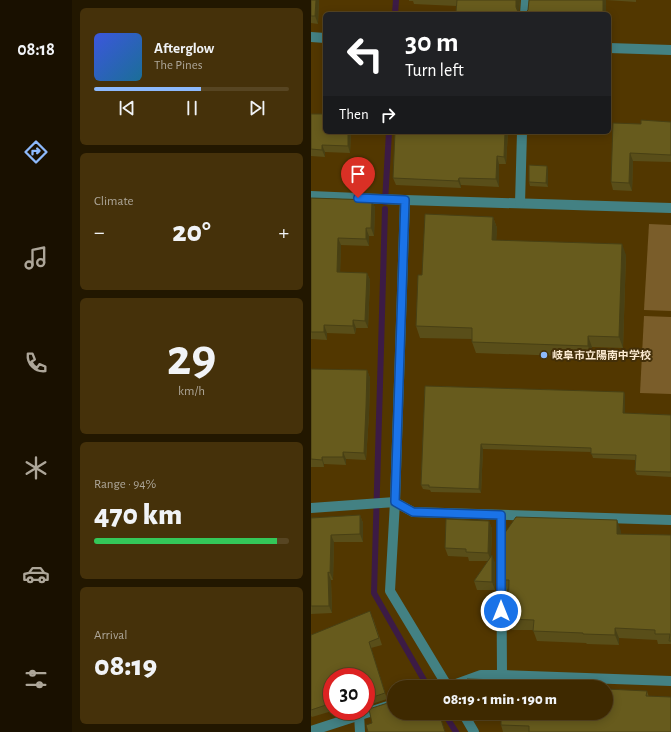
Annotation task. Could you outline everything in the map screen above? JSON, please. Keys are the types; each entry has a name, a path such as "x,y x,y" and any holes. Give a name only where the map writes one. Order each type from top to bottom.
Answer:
{"street":[{"path":"525,12 526,0"},
{"path":"311,38 323,38"},
{"path":"611,48 671,50"},
{"path":"519,203 522,134"},
{"path":"311,196 671,208"},
{"path":"405,200 395,502 390,591 444,680"},
{"path":"311,508 395,502 413,512 671,520"},
{"path":"501,515 502,675"},
{"path":"467,680 481,675 502,675 671,681"},
{"path":"375,709 387,706"},
{"path":"311,731 342,720"},
{"path":"359,720 360,732"},
{"path":"467,720 474,732"}],"shaded area":[{"path":"649,224 671,225 671,311 644,310"},
{"path":"644,316 671,317 671,394 640,393"}],"building":[{"path":"311,0 316,0 315,16 311,16"},
{"path":"457,0 516,0 518,12 466,12 456,12"},
{"path":"529,0 603,0 603,12 526,12 528,10"},
{"path":"311,114 323,114 323,134 348,134 348,146 322,145 322,150 311,149"},
{"path":"641,120 671,122 671,155 630,153 629,183 611,182 613,123 641,124"},
{"path":"395,134 505,134 504,157 497,156 496,179 459,178 458,181 393,178"},
{"path":"529,165 547,166 546,183 529,182"},
{"path":"311,198 372,200 371,228 366,228 366,239 338,238 337,272 367,273 365,321 353,320 353,326 324,325 324,332 311,332"},
{"path":"425,214 493,217 492,240 622,244 619,337 588,336 588,346 472,342 472,328 416,326 418,275 422,275"},
{"path":"311,369 367,370 364,453 343,452 343,457 322,457 322,460 311,459"},
{"path":"425,386 624,392 623,413 671,415 671,472 635,471 636,455 591,454 591,448 481,444 479,489 429,487 429,485 421,485"},
{"path":"360,515 360,534 331,535 330,573 328,572 329,606 311,606 311,518"},
{"path":"516,517 617,520 617,534 671,535 671,641 669,641 670,634 655,634 655,630 615,628 615,635 533,631 534,620 508,619 509,580 504,580 504,534"},
{"path":"446,519 489,521 488,553 466,552 466,549 445,548"},
{"path":"492,555 492,582 474,581"},
{"path":"370,611 379,638 369,642 385,693 375,696 375,668 323,668 323,706 311,710 311,635"},
{"path":"467,679 498,680 467,680"},
{"path":"613,689 647,691 646,696 671,697 671,732 529,732 529,726 501,725 501,720 613,720"},
{"path":"387,703 387,720 441,720 445,732 368,732 366,725 372,723 371,720 375,720 375,707"}],"waterway":[{"path":"395,12 396,0"},
{"path":"385,202 389,134"},
{"path":"385,209 374,593 424,680"},
{"path":"448,720 456,732"}],"place":[{"name":"岐阜市立陽南中学校","path":"544,355"}],"route":[{"path":"358,198 405,200 395,502 413,512 501,515 501,611"}]}
